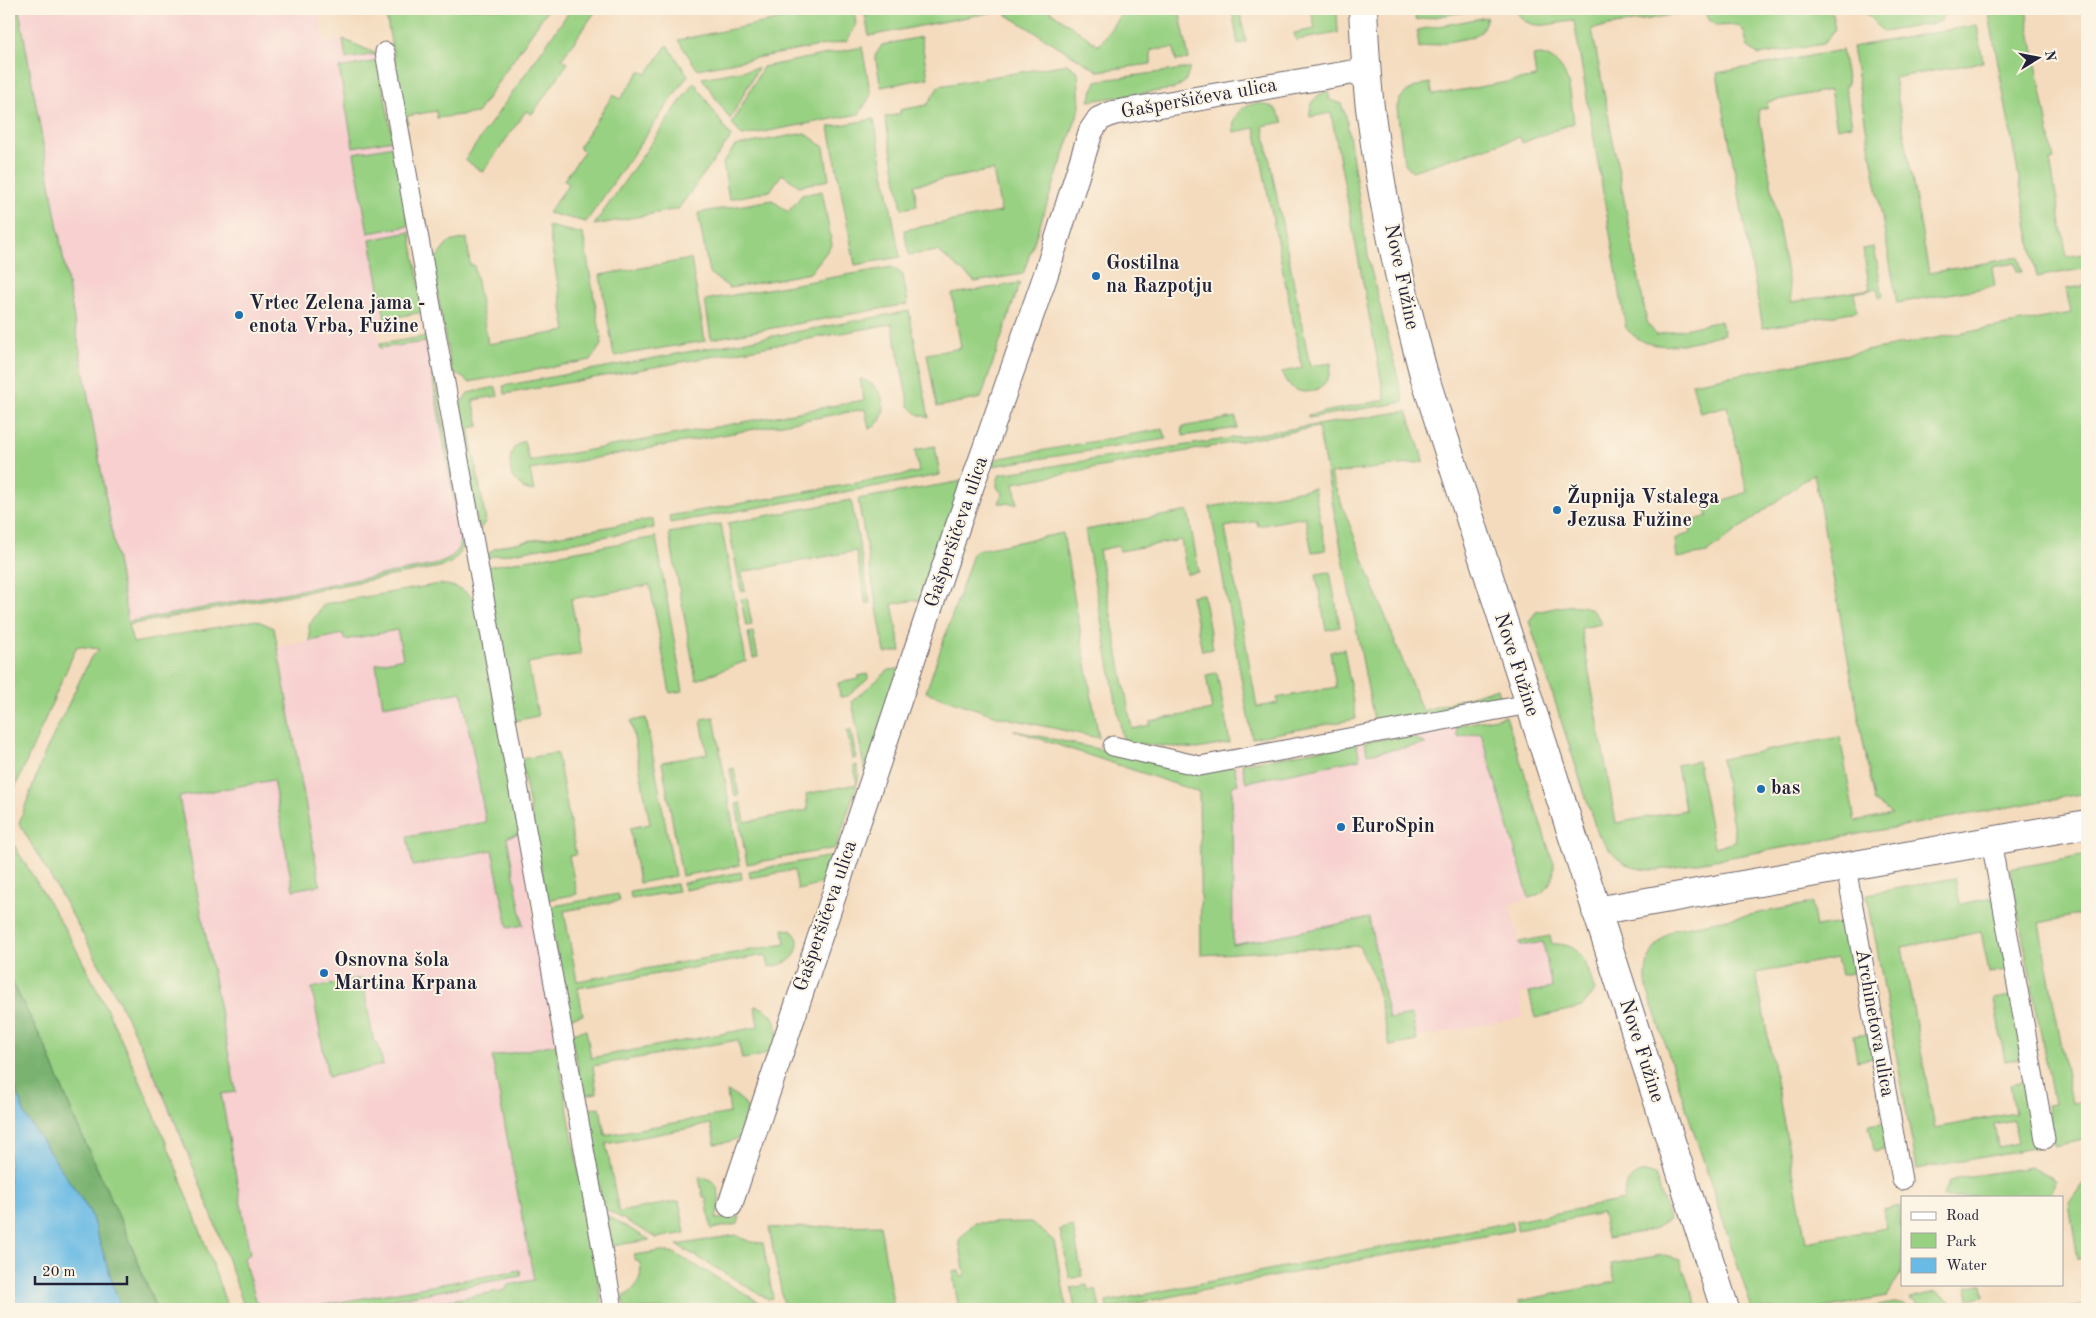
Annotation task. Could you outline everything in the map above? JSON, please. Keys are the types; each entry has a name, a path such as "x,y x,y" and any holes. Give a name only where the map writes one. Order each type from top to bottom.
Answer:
{"street":[{"name":"Nove Fužine","path":"1362,9 1370,115 1385,205 1411,328 1443,440 1725,1309"},
{"path":"385,52 613,1309"},
{"name":"Gašperšičeva ulica","path":"730,1205 958,528 1043,284 1091,130 1099,119 1113,113 1366,70"},
{"path":"1113,746 1200,766 1529,704"},
{"path":"1596,911 2087,824"},
{"path":"1991,841 2045,1139"},
{"name":"Archinetova ulica","path":"1846,867 1902,1180"}],"shaded area":[{"name":"Vrtec Zelena jama - enota Vrba, Fužine","path":"19,9 318,9 325,43 343,39 377,54 424,312 375,320 380,348 426,342 461,538 460,548 454,556 446,562 434,565 128,623"},
{"name":"Osnovna šola Martina Krpana","path":"440,584 465,590 475,602 478,610 603,1309 245,1309 211,1211 134,1032 72,914 19,823 44,755 91,657 100,649 256,620 274,628 277,647 310,641 309,625 324,604"},
{"path":"1456,726 1458,736 1481,733 1529,898 1507,905 1511,910 1520,946 1544,942 1552,988 1520,994 1523,1017 1416,1038 1412,1015 1389,1020 1369,918 1233,945 1232,786 1238,784 1234,766"}],"green space":[{"path":"9,9 19,9 128,622 434,565 456,553 461,538 426,342 380,348 380,344 428,336 464,537 460,552 454,560 440,567 128,625 133,643 256,620 274,628 320,885 293,890 273,780 179,797 236,1092 221,1094 250,1254 243,1258 259,1309 245,1309 194,1169 150,1066 93,952 19,823 44,755 91,657 99,649 77,646 9,799"},
{"path":"385,9 548,9 477,113 437,118 436,111 407,116 408,123 406,124"},
{"path":"571,9 597,9 562,59 568,63 532,114 526,111 483,172 465,160"},
{"path":"780,9 854,9 856,25 847,41 697,69 678,40 782,19"},
{"path":"864,9 994,9 993,12 869,36"},
{"path":"1005,9 1047,9 1099,46 1124,9 1179,9 1189,59 1176,61 1174,48 1151,50 1151,64 1098,71 1004,13"},
{"path":"1232,9 1239,9 1246,42 1238,44"},
{"path":"1311,9 1337,9 1338,33 1296,40 1294,33 1315,29"},
{"path":"1411,9 1482,9 1416,20 1415,14 1411,14"},
{"path":"1534,9 1685,9 1689,12 1592,29 1647,322 1656,335 1721,321 1724,334 1685,343 1659,345 1648,343 1636,337 1626,328 1574,21 1535,25 1522,19 1517,12"},
{"path":"1705,9 1826,9 1832,13 1835,30 1823,44 1759,55 1748,47 1744,32 1738,25 1717,26 1707,18"},
{"path":"1861,9 1947,9 1940,22 1884,32"},
{"path":"1988,9 2026,9 2054,160 2050,161 2067,257 2087,253 2087,268 2037,277"},
{"path":"1487,17 1482,31 1473,37 1419,48 1417,30"},
{"path":"1977,25 1983,62 1894,78 1929,273 2019,257 2022,272 2017,272 2015,263 1992,267 1995,286 1897,303 1852,47"},
{"path":"921,37 928,78 881,87 875,56 882,45"},
{"path":"343,39 377,54 346,59"},
{"path":"667,45 688,75 586,222 548,213 569,184 564,180 584,152 579,147 613,95 620,99 640,71 647,74"},
{"path":"862,47 871,95 859,114 742,136 732,123 763,67"},
{"path":"1842,50 1848,84 1845,85 1852,125 1837,128 1830,90 1767,102 1768,107 1758,110 1792,302 1870,289 1863,249 1874,247 1883,296 1879,297 1877,289 1854,293 1857,311 1763,328 1717,73"},
{"path":"1541,55 1559,65 1564,73 1570,92 1574,123 1522,143 1520,137 1412,171 1404,162 1397,108 1401,97 1405,93 1430,83 1433,95 1536,77 1533,56"},
{"path":"378,61 393,140 353,147 339,68"},
{"path":"1067,64 1078,72 1080,107 1023,274 975,282 938,251 909,255 904,230 1001,212 993,170 914,185 917,206 902,209 885,117 900,114 900,110 927,105 939,86"},
{"path":"758,68 730,119 702,78"},
{"path":"1190,68 1185,82 1174,89 1089,101 1096,81"},
{"path":"694,82 731,137 678,209 594,225"},
{"path":"1328,91 1330,100 1341,104 1346,116 1369,262 1404,402 1308,418 1308,415 1385,400 1331,113 1310,117 1312,104 1316,97"},
{"path":"1260,103 1275,108 1284,122 1263,126 1310,366 1331,363 1330,374 1325,383 1318,389 1310,392 1293,388 1286,382 1282,372 1302,368 1255,128 1234,132 1236,115 1248,105"},
{"path":"874,119 900,257 855,265 829,127"},
{"path":"805,133 824,147 829,180 799,186 782,174 770,191 729,199 723,163 735,146"},
{"path":"394,146 409,226 368,233 354,153"},
{"path":"822,191 832,245 810,273 730,288 709,273 698,213 772,200 788,212 802,195"},
{"path":"548,226 583,234 602,343 591,360 469,382 451,370 432,263 449,242 467,238 470,265 474,265 488,344 566,331"},
{"path":"410,232 424,312 385,319 370,240"},
{"path":"691,259 705,341 614,356 600,275"},
{"path":"892,267 903,275 908,304 711,339 705,300"},
{"path":"1020,283 981,398 937,407 927,354 961,348 952,294"},
{"path":"2087,285 2087,793 1659,870 1637,868 1621,861 1609,849 1597,832 1529,621 1536,612 1564,606 1583,606 1591,609 1597,615 1601,624 1581,628 1616,823 1685,810 1677,765 1698,761 1714,847 1736,842 1721,759 1840,737 1855,821 1892,814 1874,801 1814,473 1707,553 1677,558 1675,539 1691,532 1689,522 1708,516 1705,507 1747,492 1727,406 1700,413 1692,383 2071,313 2066,289"},
{"path":"909,311 929,418 917,414 909,406 892,324 505,394 503,386"},
{"path":"860,379 869,382 875,388 883,402 882,418 869,429 865,409 530,470 534,491 524,489 512,477 510,461 512,451 524,441 529,461 864,400"},
{"path":"496,387 498,396 473,400 479,426 469,428 486,521 479,530 457,409 468,393"},
{"path":"1407,411 1424,462 1330,474 1422,711 1498,688 1501,702 1375,726 1318,427 1014,483 1017,504 999,503 1003,493 997,487 1000,474"},
{"path":"1236,417 1237,428 1183,436 1182,427"},
{"path":"1163,429 1166,439 992,466 995,459"},
{"path":"935,446 940,475 670,523 669,516 919,472 915,450"},
{"path":"963,481 923,599 892,604 901,651 885,653 858,499"},
{"path":"1314,488 1326,550 1312,552 1305,517 1258,526 1257,521 1225,527 1257,707 1278,703 1277,698 1336,687 1330,652 1344,649 1356,719 1252,738 1210,507"},
{"path":"851,500 870,603 866,604 856,551 742,572 745,591 741,591 728,523"},
{"path":"1188,511 1199,572 1187,574 1181,540 1120,551 1118,546 1099,550 1132,729 1150,725 1150,721 1212,710 1206,675 1217,673 1230,743 1197,749 1130,743 1124,740 1122,735 1085,530"},
{"path":"653,519 654,528 484,558 494,549 504,545"},
{"path":"721,524 746,661 696,680 669,533"},
{"path":"1063,533 1099,738 997,716 926,692 974,551"},
{"path":"656,537 683,691 670,693 650,585 571,599 581,654 528,663 538,716 514,721 486,567"},
{"path":"1330,572 1340,627 1326,630 1316,574"},
{"path":"440,584 464,591 472,598 478,610 519,834 507,837 523,925 508,928 492,850 413,866 407,837 486,822 462,692 383,706 376,664 403,658 397,630 345,640 343,634 310,641 309,625 324,604"},
{"path":"1203,594 1213,649 1202,651 1191,596"},
{"path":"747,598 752,625 746,626 741,599"},
{"path":"753,632 758,657 753,658 748,633"},
{"path":"899,669 865,773 852,701 889,670"},
{"path":"868,674 868,679 848,696 840,697 838,683 858,679 858,676"},
{"path":"1506,716 1554,865 1553,877 1545,890 1529,898 1481,733 1458,737 1456,726"},
{"path":"714,717 740,865 682,876 662,762 707,754 701,719"},
{"path":"646,718 675,876 639,883 630,828 650,824 631,721"},
{"path":"847,730 851,730 856,758 852,759"},
{"path":"1013,730 1200,772 1234,766 1238,784 1232,786 1233,945 1369,918 1389,1019 1412,1015 1417,1041 1390,1046 1375,980 1359,946 1201,955 1199,792"},
{"path":"1407,735 1426,744 1367,754 1365,742"},
{"path":"1356,743 1360,759 1246,782 1242,764"},
{"path":"557,753 576,855 569,856 577,894 547,900 521,759"},
{"path":"857,765 859,776 857,784 854,766"},
{"path":"734,768 739,796 735,797 730,769"},
{"path":"857,784 836,848 747,864 736,804 741,803 745,822 808,810 806,794"},
{"path":"9,837 67,933 98,991 140,1080 195,1217 228,1309 156,1309 130,1241 75,1120 47,1050 9,976"},
{"path":"2087,854 2087,913 2039,923 2072,1103 2087,1101 2087,1139 2054,1146 2047,1105 2054,1104 2010,869"},
{"path":"838,855 828,876 815,886 798,890 794,870 750,878 749,871"},
{"path":"741,872 742,879 685,890 683,883"},
{"path":"1955,878 1960,904 1994,898 2007,970 1989,973 1981,932 1902,947 1935,1128 2015,1113 2010,1085 2027,1081 2039,1147 1917,1169 1867,894","holes":["2013,1120 2018,1143 1998,1147 1994,1124"]},
{"path":"676,884 678,891 631,899 630,892"},
{"path":"618,894 620,901 564,911 577,981 785,944 783,929 792,930 798,939 798,946 791,959 769,967 766,955 578,988 583,1015 569,1018 548,907"},
{"path":"1812,903 1816,927 1841,923 1844,935 1850,934 1857,972 1841,975 1837,958 1756,973 1806,1242 1886,1228 1883,1210 1900,1206 1901,1273 1887,1297 1818,1309 1752,1309 1648,992 1646,973 1650,956 1660,941 1675,929"},
{"path":"1550,936 1552,944 1563,944 1578,952 1586,965 1595,991 1582,1007 1535,1018 1529,992 1552,988 1543,942 1520,946 1519,942"},
{"path":"9,976 47,1050 75,1120 130,1241 156,1309 121,1309 90,1212 26,1117 9,1072"},
{"path":"362,978 374,1043 378,1043 383,1065 328,1077 312,988"},
{"path":"2012,996 2023,1058 2005,1061 1994,999"},
{"path":"755,1006 769,1012 776,1024 777,1038 774,1045 763,1055 742,1059 738,1040 593,1066 597,1093 583,1095 571,1033 586,1030 591,1058 758,1027"},
{"path":"1869,1034 1874,1058 1857,1061 1853,1036"},
{"path":"556,1044 603,1309 401,1309 505,1290 508,1285 534,1280 492,1057"},
{"path":"727,1092 741,1100 748,1112 748,1126 738,1138 715,1144 711,1124 606,1144 619,1212 679,1201 685,1233 657,1238 603,1208 585,1110 600,1107 605,1135 730,1113"},
{"path":"1885,1122 1890,1148 1874,1151 1869,1125"},
{"path":"2031,1167 2055,1180 2051,1196 1943,1196 1950,1182 1958,1178"},
{"path":"1646,1172 1655,1175 1669,1219 1653,1230 1607,1238 1602,1213 1517,1230 1516,1221 1624,1200 1625,1190 1629,1181 1636,1175"},
{"path":"699,1177 707,1178 716,1186 719,1205 716,1219 740,1217 738,1224 711,1229 706,1197 703,1197"},
{"path":"2087,1178 2087,1258 2078,1259 2069,1203"},
{"path":"604,1214 650,1240 610,1246"},
{"path":"1031,1222 1054,1241 1067,1309 959,1309 952,1272 959,1271 961,1277 965,1276 959,1240 974,1223"},
{"path":"1511,1222 1513,1230 1510,1231 1107,1309 1106,1302"},
{"path":"880,1225 894,1309 789,1309 783,1301 769,1228"},
{"path":"1073,1226 1082,1276 1070,1279 1060,1229"},
{"path":"736,1235 750,1242 763,1243 773,1298 768,1299 677,1245"},
{"path":"661,1251 674,1253 757,1301 758,1306 739,1309 625,1309 623,1297 632,1291 638,1283 641,1269 640,1263 634,1259 634,1255"},
{"path":"1662,1255 1680,1260 1698,1309 1537,1309 1534,1307 1521,1309 1519,1301 1615,1282 1611,1264"},
{"path":"520,1270 521,1276 341,1309 302,1309"},
{"path":"2082,1284 2087,1284 2087,1309 2062,1309 2086,1305"},
{"path":"1087,1285 1089,1291 1096,1289 1100,1309 1075,1309 1071,1288"},
{"path":"1967,1286 1982,1286 1984,1296 1969,1299"},
{"path":"1936,1292 1963,1309 1925,1309 1909,1298"},
{"path":"1894,1303 1905,1305 1910,1309 1864,1309"}],"water":[{"path":"9,1072 26,1117 90,1212 121,1309 9,1309"}],"place":[{"name":"Gostilna na Razpotju","path":"1096,276"},
{"name":"Vrtec Zelena jama - enota Vrba, Fužine","path":"239,315"},
{"name":"Župnija Vstalega Jezusa Fužine","path":"1557,510"},
{"name":"bas","path":"1761,789"},
{"name":"EuroSpin","path":"1341,827"},
{"name":"Osnovna šola Martina Krpana","path":"324,973"}]}
